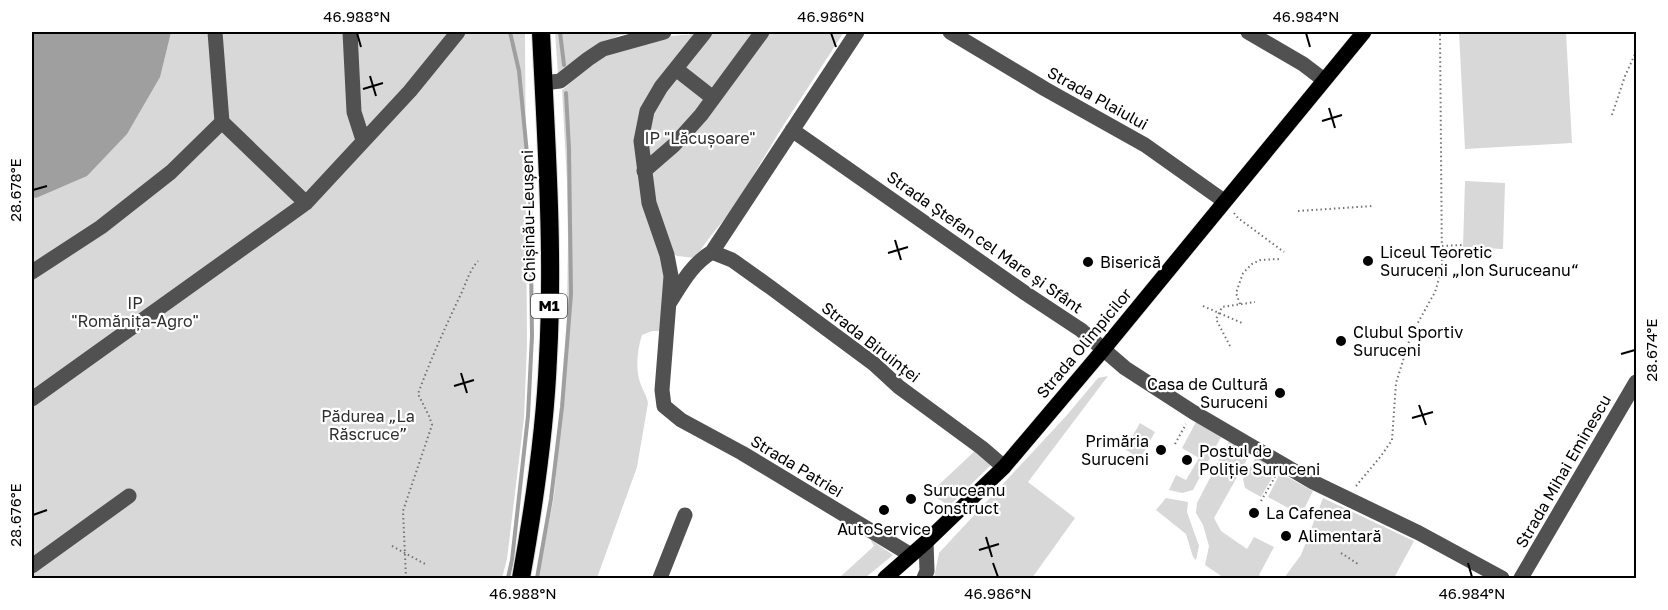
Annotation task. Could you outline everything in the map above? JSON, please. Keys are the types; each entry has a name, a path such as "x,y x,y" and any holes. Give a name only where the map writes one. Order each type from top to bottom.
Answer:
{"highway":[{"name":"Chișinău-Leușeni","path":"521,579 535,491 548,358 550,250 541,32"}],"main road":[{"name":"Strada Olimpicilor","path":"885,579 1004,467 1364,32"}],"street":[{"path":"215,32 222,122 306,203"},
{"path":"350,32 354,112 363,140"},
{"path":"32,399 306,203 410,91 458,32"},
{"path":"543,83 560,81 603,49 664,32"},
{"path":"669,303 671,276 667,255 649,203 641,141 647,111 661,87 705,32"},
{"path":"644,171 674,145 701,115 762,32"},
{"path":"669,303 700,260 712,252 857,32"},
{"name":"Strada Plaiului","path":"950,32 1146,146 1224,201"},
{"path":"1248,32 1303,64 1324,80"},
{"path":"676,69 713,98"},
{"path":"32,272 101,227 171,172 222,122"},
{"name":"Strada Ștefan cel Mare și Sfânt","path":"792,130 1081,330 1125,368 1193,412 1313,482 1419,532 1502,579"},
{"name":"Strada Biruinței","path":"712,252 732,260 770,287 874,364 899,387 1004,467"},
{"path":"667,255 680,266 695,266"},
{"name":"Strada Patriei","path":"669,303 662,390 664,406 681,420 742,453 912,555"},
{"name":"Strada Mihai Eminescu","path":"1521,579 1636,382"},
{"path":"32,566 129,496"},
{"path":"660,579 685,515"},
{"path":"924,579 927,570 926,542"}],"path":[{"path":"1346,497 1392,440 1396,383 1411,335 1435,292 1442,269 1440,32"},
{"path":"1612,116 1624,76 1636,52"},
{"path":"1224,201 1238,218 1284,252"},
{"path":"1298,211 1373,206"},
{"path":"1442,246 1463,245"},
{"path":"1240,304 1236,293 1243,273 1260,260 1280,260"},
{"path":"406,579 403,511 432,425 418,394 470,270 478,261"},
{"path":"1230,346 1216,319 1219,313 1222,308 1255,302"},
{"path":"1203,306 1242,323"},
{"path":"1175,444 1193,412"},
{"path":"1261,501 1282,464"},
{"path":"392,546 425,564"},
{"path":"1341,553 1358,564"}],"green space":[{"path":"161,32 525,32 527,344 524,418 507,559 502,578 32,578 32,187"},
{"path":"555,32 642,32 620,35 596,46 558,74"},
{"name":"IP \"Lăcușoare\"","path":"692,32 844,32 781,129 733,209 695,258 677,256 659,244 665,257 662,331 652,331 642,335 639,347 638,373 648,403 637,467 597,578 538,578 554,496 566,370 568,241 562,90 602,56 641,43 689,35"},
{"path":"1459,32 1566,32 1572,143 1465,149"},
{"path":"1465,181 1505,183 1503,249 1463,247"},
{"path":"1108,376 1028,482 1075,518 1032,578 934,578 939,553 1067,415 1098,378"},
{"path":"1196,422 1221,437 1193,490 1182,493 1169,490 1176,475 1186,480 1199,458 1182,448"},
{"path":"1140,423 1155,432 1140,459 1125,449"},
{"path":"1229,441 1250,454 1214,518 1221,531 1247,549 1254,537 1274,547 1259,575 1264,578 1224,578 1205,565 1209,546 1203,525 1196,513 1197,503"},
{"path":"977,449 991,465 949,506 930,493"},
{"path":"1256,457 1277,469 1261,497 1245,488 1243,479"},
{"path":"1280,473 1313,491 1301,515 1268,497"},
{"path":"1166,498 1188,502 1187,512 1199,546 1196,560 1186,534 1156,510"},
{"path":"1323,498 1414,541 1394,578 1284,578 1301,555"},
{"path":"870,539 893,555 865,578 839,578 874,546"}],"shaded area":[{"path":"32,32 171,32 160,77 127,134 87,176 36,198 32,197"}],"waterway":[{"path":"508,578 528,416 532,336 530,185 519,71 510,32"},
{"path":"560,32 564,65"},
{"path":"537,578 551,499 562,407 571,294 566,93"}],"place":[{"name":"Liceul Teoretic Suruceni „Ion Suruceanu“","path":"1368,261"},
{"name":"Biserică","path":"1088,262"},
{"name":"Clubul Sportiv Suruceni","path":"1341,341"},
{"name":"Casa de Cultură Suruceni","path":"1280,393"},
{"name":"Primăria Suruceni","path":"1161,450"},
{"name":"Postul de Poliție Suruceni","path":"1187,460"},
{"name":"Suruceanu Construct","path":"911,499"},
{"name":"AutoService","path":"884,510"},
{"name":"La Cafenea","path":"1254,513"},
{"name":"Alimentară","path":"1286,536"}],"park label":[{"name":"IP \"Romănița-Agro\"","path":"135,312"},
{"name":"Pădurea „La Răscruce”","path":"368,425"}]}
